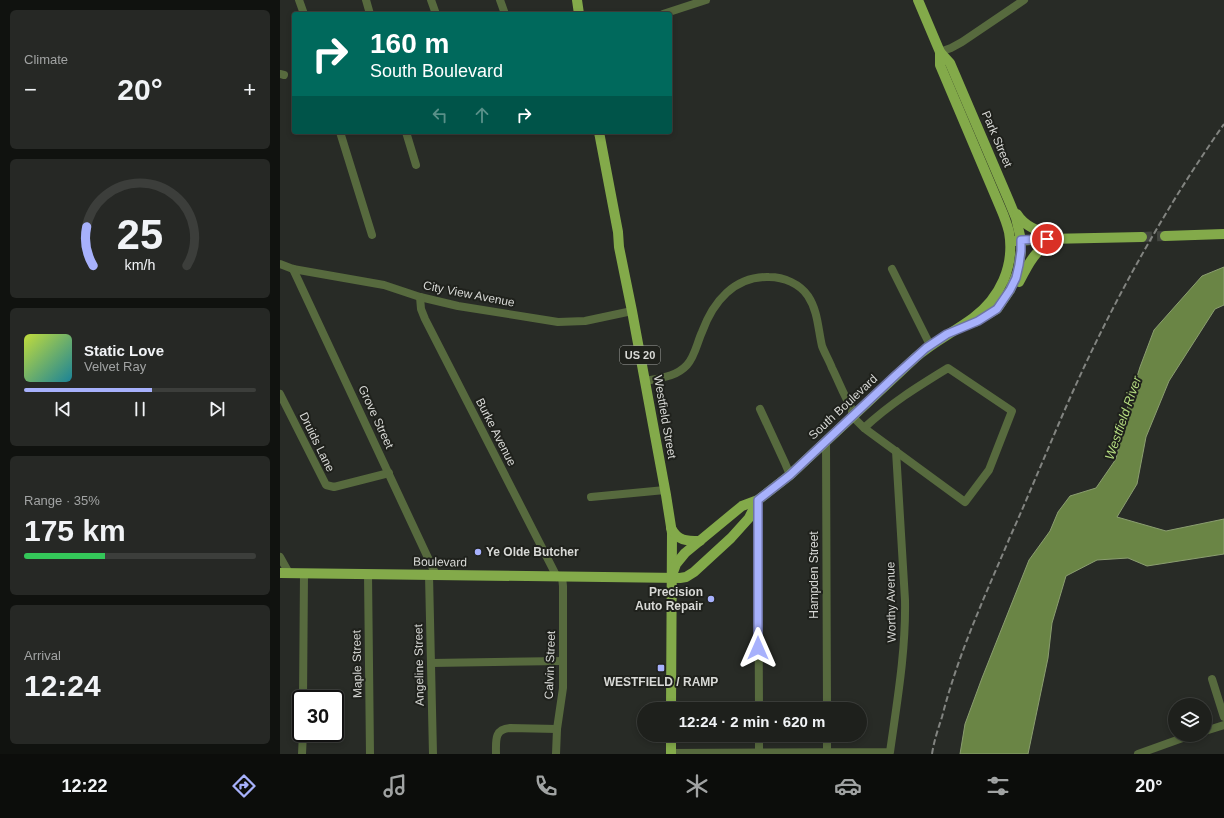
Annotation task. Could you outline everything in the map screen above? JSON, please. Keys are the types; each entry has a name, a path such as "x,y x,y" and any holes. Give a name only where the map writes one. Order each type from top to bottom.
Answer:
{"main road":[{"path":"577,0 579,12"},
{"name":"Park Street","path":"918,0 940,52 950,63 1016,218 1021,240"},
{"name":"Park Street","path":"940,52 940,65 1001,209 1009,232 1010,242"},
{"name":"Westfield Street","path":"599,134 671,527 671,702"},
{"path":"1009,201 1018,216 1026,225 1044,233 1075,238"},
{"path":"1165,236 1224,234"},
{"path":"1010,242 1021,240 1142,237"},
{"path":"997,309 1001,307 1008,299 1034,256 1041,249 1052,243 1075,238"},
{"name":"South Boulevard","path":"947,334 978,321 997,309 1016,278 1021,251 1021,240"},
{"name":"South Boulevard","path":"758,500 749,518 731,538 700,567 686,576 671,578 678,561 685,553 742,506 758,500 790,475 909,363 930,345 981,311 995,296 1004,280 1010,257 1010,242"},
{"path":"671,527 679,538 700,541"},
{"name":"Boulevard","path":"284,573 671,578"},
{"path":"671,742 672,753"}],"street":[{"path":"299,0 303,12"},
{"path":"366,0 369,12"},
{"path":"431,0 435,12"},
{"path":"500,0 504,12"},
{"path":"669,12 706,0"},
{"path":"940,52 952,48 962,42 1024,0"},
{"path":"341,134 372,235"},
{"path":"407,134 416,165"},
{"name":"City View Avenue","path":"280,264 293,269 384,285 420,297 458,306 558,322 585,321 632,311"},
{"name":"Grove Street","path":"293,269 389,473 432,575"},
{"path":"892,269 930,345"},
{"path":"645,381 670,376 686,366 692,356 710,312 719,300 729,290 743,282 754,278 767,276 788,280 805,292 810,300 815,312 824,351 852,409 852,416 864,428 965,502 989,470 1012,411 948,368 898,399 864,428"},
{"name":"Burke Avenue","path":"420,297 421,309 425,319 559,577"},
{"name":"Druids Lane","path":"280,394 326,485 334,487 389,473"},
{"path":"760,409 790,475"},
{"name":"Hampden Street","path":"826,441 826,702"},
{"name":"Worthy Avenue","path":"826,753 890,752 899,692 906,620 896,451"},
{"path":"591,497 665,490"},
{"path":"758,500 759,702"},
{"path":"280,557 284,573"},
{"path":"303,690 304,574"},
{"name":"Maple Street","path":"368,574 370,754"},
{"name":"Angeline Street","path":"432,575 432,754"},
{"name":"Calvin Street","path":"556,754 557,729 562,698 564,660 563,586 559,577"},
{"path":"431,663 564,660"},
{"path":"1212,679 1224,716"},
{"path":"1212,729 1224,725"},
{"path":"496,754 497,737 499,732 503,729 557,729"},
{"path":"302,754 303,742"},
{"path":"759,742 759,753"},
{"path":"672,753 826,753 826,742"},
{"path":"1138,754 1171,742"}],"shaded area":[{"path":"1224,267 1224,305 1215,309 1169,381 1146,437 1137,484 1117,517 1166,531 1224,519 1224,554 1147,566 1128,558 1097,560 1066,576 1052,623 1048,658 1028,754 960,754 965,724 1029,560 1050,531 1058,512 1070,496 1096,488 1116,459 1127,409 1140,367 1154,330 1202,276"}],"tunnel":[{"path":"1142,237 1165,236"}],"railway":[{"path":"932,754 948,694 964,648 1010,537 1090,354 1125,286 1162,220 1224,124"}],"place":[{"name":"Ye Olde Butcher","path":"478,552"},
{"name":"Precision Auto Repair","path":"711,599"},
{"name":"WESTFIELD / RAMP","path":"661,668"}],"route":[{"path":"758,648 758,500 790,475 926,348 947,334 968,326 988,316 997,309 1016,278 1022,246 1021,240 1047,239"}],"water label":[{"name":"Westfield River","path":"1123,418"}]}
